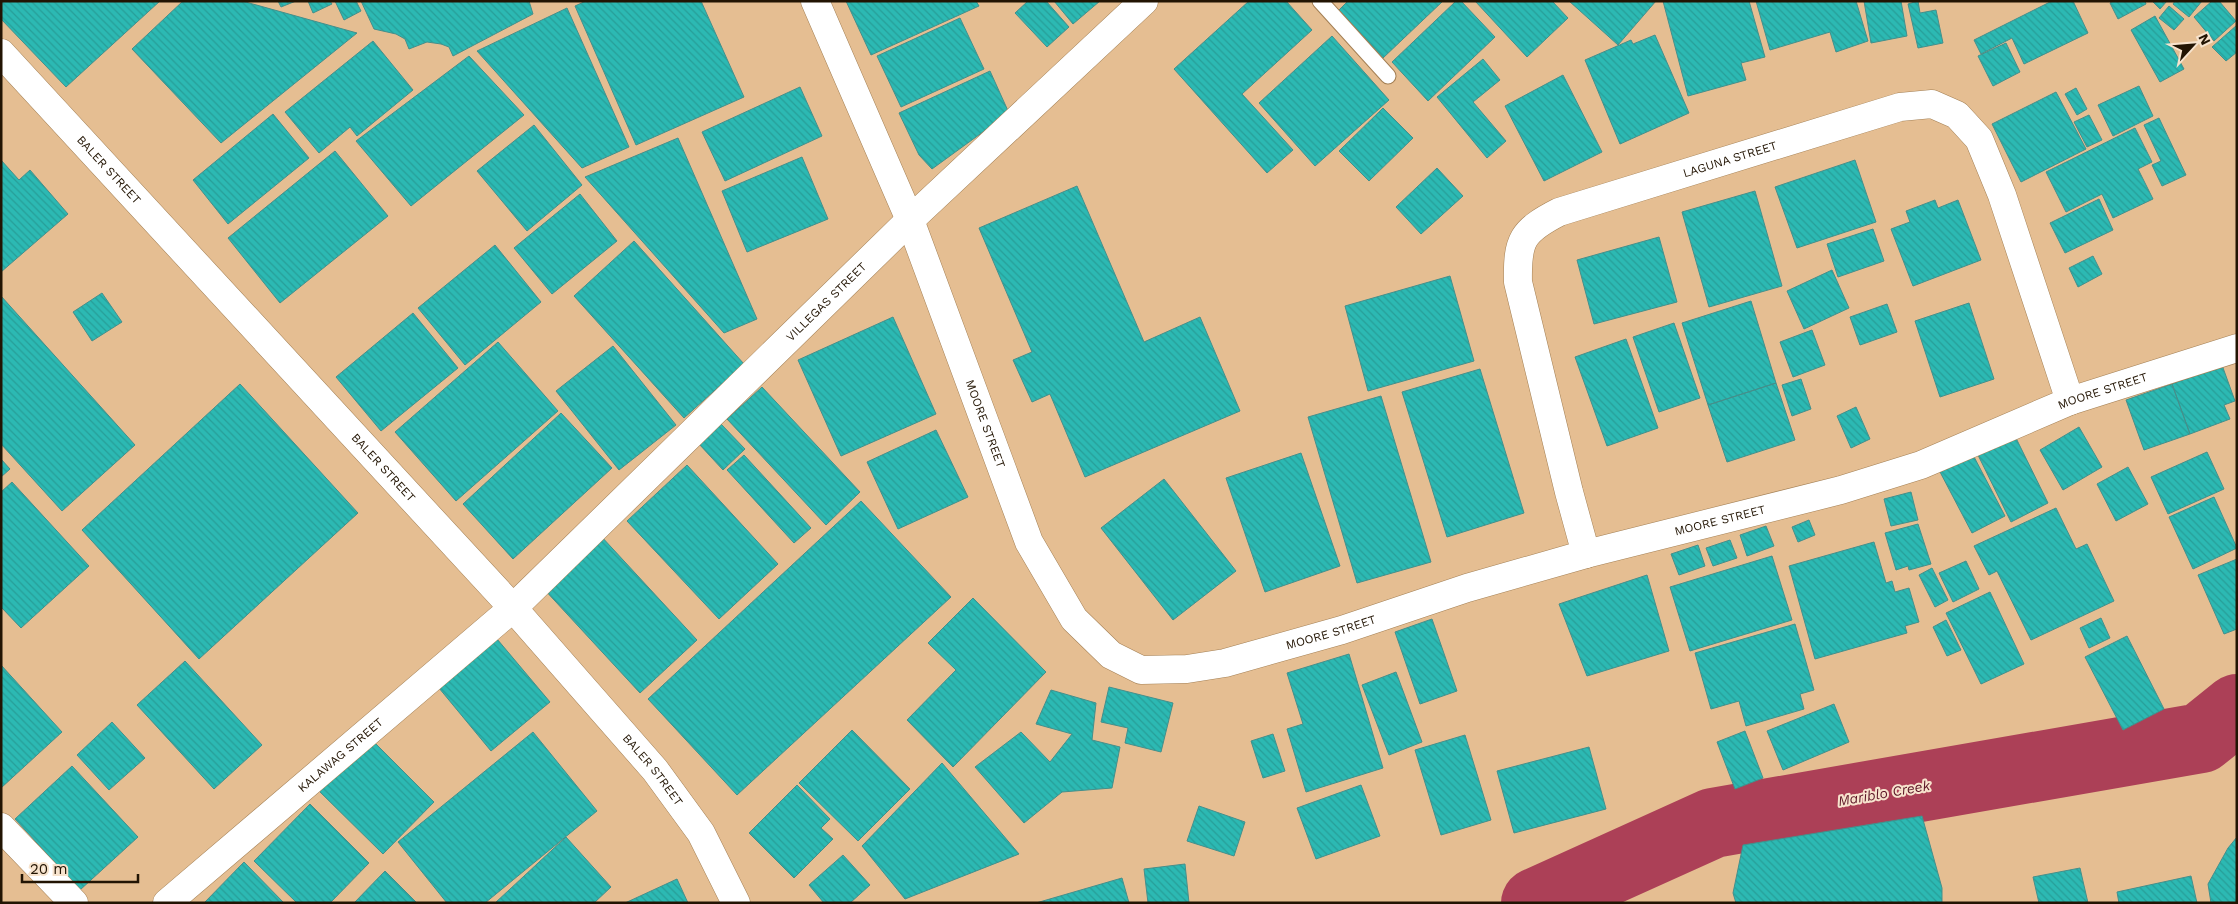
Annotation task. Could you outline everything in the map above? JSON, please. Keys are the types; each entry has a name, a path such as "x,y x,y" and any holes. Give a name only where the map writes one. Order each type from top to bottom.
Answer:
{"street":[{"name":"MOORE STREET","path":"815,1 910,220 1029,542 1074,619 1111,655 1141,670 1187,669 1225,663 1342,630 1467,588 1586,554 1841,490 1921,465 2070,401 2237,348"},
{"name":"VILLEGAS STREET","path":"513,608 910,220 1144,1"},
{"name":"BALER STREET","path":"1,53 513,608 655,770 701,833 736,903"},
{"name":"LAGUNA STREET","path":"1586,554 1518,282 1517,256 1526,234 1541,221 1559,212 1900,108 1932,104 1957,115 1979,139 2002,195 2070,401"},
{"name":"KALAWAG STREET","path":"167,903 513,608"},
{"path":"1,827 74,903"}],"lane":[{"path":"1320,1 1388,76"}],"building":[{"path":"1,1 160,1 66,87 1,19"},
{"path":"183,1 242,1 357,33 221,143 132,49"},
{"path":"278,1 296,1 281,7"},
{"path":"308,1 330,1 332,4 313,13"},
{"path":"335,1 356,1 361,11 344,20"},
{"path":"361,1 529,1 533,14 453,56 449,47 441,44 427,42 409,49 405,39 396,34 374,29"},
{"path":"586,1 701,1 744,97 636,145 575,6"},
{"path":"846,1 976,1 979,6 871,55"},
{"path":"1028,1 1046,1 1069,27 1047,47 1015,13"},
{"path":"1054,1 1100,1 1073,24"},
{"path":"1249,1 1286,1 1312,30 1242,94 1293,150 1267,173 1174,69"},
{"path":"1348,1 1443,1 1383,58 1339,10"},
{"path":"1456,1 1461,1 1495,37 1428,101 1392,62"},
{"path":"1475,1 1552,1 1568,18 1527,57"},
{"path":"1569,1 1656,1 1618,45"},
{"path":"1663,1 1749,1 1765,57 1741,63 1746,80 1688,96"},
{"path":"1756,1 1856,1 1868,41 1836,52 1830,32 1770,50"},
{"path":"1864,1 1901,1 1907,36 1871,43"},
{"path":"1918,1 1920,13 1936,10 1943,43 1918,48 1908,4"},
{"path":"2052,1 2073,1 2088,33 2024,64 2012,38 1981,54 1974,40"},
{"path":"2113,1 2145,1 2146,4 2118,19 2110,3"},
{"path":"2152,1 2167,1 2160,9"},
{"path":"2175,1 2202,1 2189,17 2173,4"},
{"path":"2212,1 2219,1 2236,21 2214,41 2194,17"},
{"path":"2169,6 2184,19 2174,30 2159,18"},
{"path":"567,8 629,147 582,168 477,51"},
{"path":"2155,16 2184,69 2160,82 2131,30"},
{"path":"960,18 984,69 901,107 877,56"},
{"path":"2237,25 2237,52 2226,61 2212,47"},
{"path":"1655,35 1689,113 1620,144 1585,60 1631,40 1633,44"},
{"path":"1332,36 1389,100 1315,166 1259,103"},
{"path":"373,41 413,90 357,136 350,127 319,153 285,112"},
{"path":"2006,43 2020,72 1993,86 1978,56"},
{"path":"469,56 524,115 411,206 356,141"},
{"path":"1483,59 1500,80 1473,102 1506,141 1487,158 1437,97"},
{"path":"990,71 1009,113 932,169 919,155 899,113"},
{"path":"1563,75 1602,152 1544,181 1505,106"},
{"path":"2139,86 2153,116 2113,136 2098,105"},
{"path":"800,87 822,136 725,181 702,132"},
{"path":"2076,88 2087,109 2077,115 2065,94"},
{"path":"2056,92 2086,149 2021,182 1992,124"},
{"path":"1383,108 1413,138 1369,181 1339,151"},
{"path":"273,114 309,158 228,224 193,180"},
{"path":"2089,115 2102,140 2087,147 2074,122"},
{"path":"2159,118 2186,175 2162,186 2152,165 2161,161 2144,125"},
{"path":"534,125 582,185 527,231 477,171"},
{"path":"2135,128 2152,162 2138,169 2153,199 2113,218 2102,194 2066,212 2046,172"},
{"path":"678,138 757,319 724,333 585,177"},
{"path":"335,151 388,216 280,303 228,238"},
{"path":"802,157 828,219 747,252 722,191"},
{"path":"1,160 19,180 30,170 68,214 1,272"},
{"path":"1855,160 1876,222 1797,248 1775,187"},
{"path":"1437,168 1463,196 1421,234 1396,207"},
{"path":"1077,186 1144,342 1200,317 1240,411 1085,477 1050,394 1032,402 1013,360 1032,352 979,228"},
{"path":"1755,191 1782,286 1709,307 1682,212"},
{"path":"580,194 617,241 552,294 514,248"},
{"path":"2099,199 2113,230 2065,253 2050,223"},
{"path":"1935,200 1938,208 1958,200 1981,260 1913,286 1891,229 1910,222 1906,211"},
{"path":"1873,229 1884,261 1838,277 1827,244"},
{"path":"1659,237 1677,302 1594,324 1577,260"},
{"path":"634,241 744,364 684,418 574,296"},
{"path":"495,245 541,302 465,365 418,308"},
{"path":"2093,256 2102,274 2078,287 2069,268"},
{"path":"1832,270 1849,308 1804,329 1787,291"},
{"path":"1450,276 1474,361 1368,391 1345,306"},
{"path":"102,293 122,322 92,341 73,312"},
{"path":"1,296 135,445 62,511 1,444"},
{"path":"1751,301 1776,383 1708,405 1682,323"},
{"path":"1969,303 1994,379 1940,397 1915,321"},
{"path":"1887,304 1897,332 1860,345 1850,317"},
{"path":"413,313 458,368 381,431 336,377"},
{"path":"893,317 936,414 841,456 798,360"},
{"path":"1674,323 1700,398 1659,412 1633,337"},
{"path":"1812,330 1825,365 1793,377 1780,342"},
{"path":"1626,339 1658,428 1607,446 1575,357"},
{"path":"498,342 558,411 456,501 395,432"},
{"path":"613,346 676,425 619,470 556,391"},
{"path":"2222,365 2235,401 2224,405 2230,419 2190,434 2172,384"},
{"path":"1480,369 1524,513 1447,537 1402,392"},
{"path":"1801,379 1811,409 1792,416 1782,385"},
{"path":"1776,383 1795,440 1727,462 1708,405"},
{"path":"240,384 358,513 199,659 82,530"},
{"path":"2172,384 2190,434 2144,450 2126,400"},
{"path":"762,387 860,492 826,525 727,419"},
{"path":"1381,396 1431,562 1357,583 1308,417"},
{"path":"1856,407 1870,439 1851,448 1837,416"},
{"path":"561,413 612,468 513,559 463,504"},
{"path":"721,424 745,449 723,470 699,444"},
{"path":"2079,427 2102,467 2063,490 2040,450"},
{"path":"936,430 968,497 898,529 867,462"},
{"path":"2013,432 2048,503 2011,522 1976,451"},
{"path":"2207,452 2224,489 2168,514 2151,477"},
{"path":"1301,453 1340,566 1265,592 1226,478"},
{"path":"1972,453 2005,516 1972,533 1939,470"},
{"path":"744,455 811,528 794,543 727,470"},
{"path":"1,459 10,469 1,477"},
{"path":"687,465 778,564 719,619 627,521"},
{"path":"2128,467 2148,504 2116,521 2097,484"},
{"path":"1164,479 1236,571 1173,620 1101,528"},
{"path":"12,482 89,566 21,628 1,607 1,492"},
{"path":"1911,492 1918,520 1891,526 1884,499"},
{"path":"2214,497 2237,548 2193,569 2169,517"},
{"path":"861,501 951,597 737,795 648,699"},
{"path":"2056,508 2076,549 2087,544 2114,601 2031,640 1997,571 1989,575 1974,546"},
{"path":"1809,520 1815,535 1798,542 1792,527"},
{"path":"1918,524 1931,564 1909,570 1908,566 1896,570 1885,533"},
{"path":"1766,526 1774,546 1747,556 1740,535"},
{"path":"600,535 697,640 640,693 543,588"},
{"path":"1730,540 1737,558 1713,566 1706,548"},
{"path":"1874,542 1886,583 1892,581 1895,592 1909,588 1919,622 1905,626 1907,633 1815,659 1789,566"},
{"path":"1698,545 1705,566 1679,575 1671,554"},
{"path":"1772,556 1792,620 1690,651 1670,587"},
{"path":"2237,559 2237,629 2224,634 2198,575"},
{"path":"1966,561 1979,589 1953,602 1939,573"},
{"path":"1932,568 1948,600 1935,607 1919,575"},
{"path":"1647,575 1669,651 1587,676 1559,604"},
{"path":"1990,592 2024,664 1981,684 1946,613"},
{"path":"973,598 1046,672 953,767 907,720 956,670 928,643"},
{"path":"2101,618 2110,638 2089,648 2080,628"},
{"path":"1432,619 1457,691 1420,704 1395,632"},
{"path":"1946,620 1961,650 1947,656 1933,627"},
{"path":"1795,624 1814,690 1800,694 1804,709 1746,726 1739,701 1711,709 1695,653"},
{"path":"492,633 550,702 491,751 434,682"},
{"path":"2127,636 2164,709 2123,730 2085,657"},
{"path":"1349,654 1383,768 1306,792 1287,729 1303,724 1287,673"},
{"path":"185,661 262,745 214,789 137,705"},
{"path":"1,665 62,732 1,788"},
{"path":"1396,672 1422,742 1389,755 1362,685"},
{"path":"1109,687 1173,703 1161,752 1125,743 1128,728 1101,722"},
{"path":"1051,690 1096,703 1092,740 1120,747 1112,788 1062,792 1024,823 975,767 1021,732 1050,762 1072,734 1036,724"},
{"path":"1834,704 1849,742 1783,770 1767,731"},
{"path":"112,722 145,758 109,790 77,755"},
{"path":"852,730 910,789 858,841 799,783"},
{"path":"1745,731 1763,778 1735,789 1717,742"},
{"path":"533,732 597,811 485,903 447,903 398,842"},
{"path":"1273,734 1285,771 1263,778 1251,741"},
{"path":"1465,735 1491,820 1441,835 1415,750"},
{"path":"368,736 434,802 383,854 317,789"},
{"path":"1589,747 1606,809 1514,833 1497,771"},
{"path":"942,763 1019,854 905,899 862,846"},
{"path":"72,766 138,837 80,890 15,819"},
{"path":"797,785 830,819 821,828 833,839 794,878 749,833"},
{"path":"1361,785 1380,836 1316,859 1297,808"},
{"path":"310,804 369,863 330,903 297,903 254,861"},
{"path":"1199,806 1245,822 1234,856 1187,841"},
{"path":"1922,816 1942,888 1942,903 1736,903 1733,893 1743,845"},
{"path":"566,837 611,887 594,903 495,903"},
{"path":"2237,837 2237,903 2211,903 2208,884 2228,848"},
{"path":"843,855 870,885 850,903 824,903 809,885"},
{"path":"244,862 284,903 204,903"},
{"path":"1185,864 1189,903 1148,903 1144,869"},
{"path":"2080,868 2088,903 2039,903 2033,877"},
{"path":"385,871 417,903 354,903"},
{"path":"2191,876 2197,903 2119,903 2117,892"},
{"path":"1122,878 1129,903 1036,903"},
{"path":"677,879 688,903 625,903"}],"waterway":[{"name":"Mariblo Creek","path":"1536,903 1713,823 2201,738 2237,709"}]}
